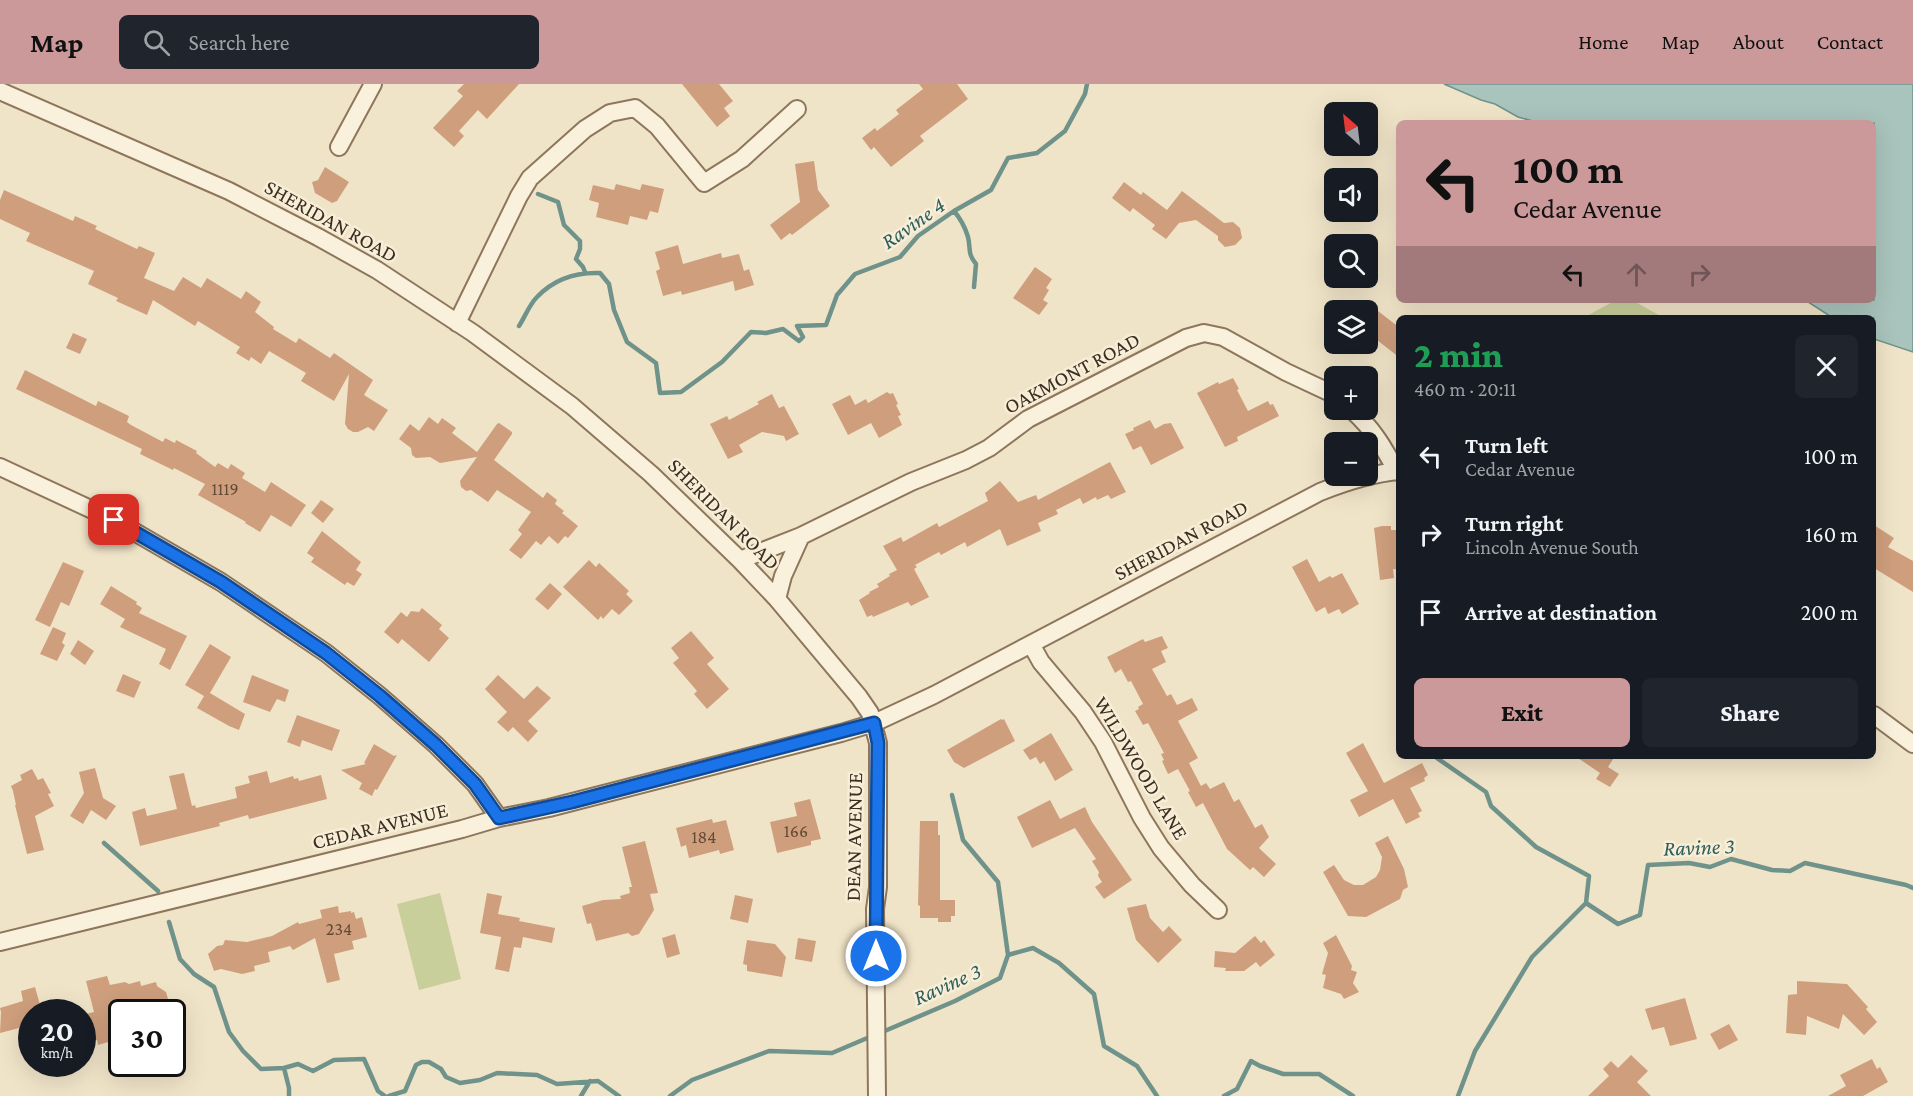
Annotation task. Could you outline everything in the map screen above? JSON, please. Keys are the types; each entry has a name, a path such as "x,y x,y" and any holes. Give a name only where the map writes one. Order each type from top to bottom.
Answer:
{"street":[{"path":"339,147 373,84"},
{"name":"SHERIDAN ROAD","path":"0,91 229,191 377,270 473,333 572,406 651,474 740,560 777,599 859,698 874,723 934,695 1320,492 1375,474 1396,471"},
{"path":"457,323 530,178 585,129 610,113 635,108 657,126 704,183 742,159 797,109"},
{"name":"OAKMONT ROAD","path":"740,560 801,536 911,482 966,460 989,448 1028,419 1186,338 1204,333 1223,337 1286,372 1324,390"},
{"path":"1364,420 1396,468"},
{"path":"0,467 124,525 221,582 326,653 436,745 475,784 499,818"},
{"path":"777,599 783,576 801,536"},
{"name":"WILDWOOD LANE","path":"1031,644 1041,662 1083,712 1103,742 1142,818 1161,848 1192,885 1218,910"},
{"path":"1876,716 1913,744"},
{"name":"CEDAR AVENUE","path":"0,942 499,818 572,802 874,723"},
{"name":"DEAN AVENUE","path":"874,723 878,743 878,887 875,909 878,1096"}],"green space":[{"path":"1610,303 1637,303 1659,315 1588,315"},
{"path":"440,893 461,979 419,990 397,904"}],"water":[{"path":"1444,84 1913,84 1913,352 1876,340 1876,315 1828,315 1810,303 1876,303 1876,120 1529,120"}],"building":[{"path":"464,84 519,84 487,119 478,110 459,131 464,136 454,147 433,128 463,96 457,91"},
{"path":"682,84 719,84 733,101 724,108 730,116 717,127"},
{"path":"919,84 957,84 968,99 920,136 924,141 891,167 874,147 871,150 862,138 875,128 877,131 899,114 896,110 923,89"},
{"path":"814,161 818,190 830,206 792,235 790,233 781,240 770,225 800,202 795,164"},
{"path":"325,167 349,182 337,201 332,203 315,193 312,182 318,180"},
{"path":"1124,182 1141,195 1143,192 1167,210 1182,191 1224,223 1233,222 1240,228 1242,238 1235,245 1225,247 1218,240 1218,236 1196,220 1179,223 1166,239 1152,229 1155,225 1133,208 1130,212 1112,198"},
{"path":"616,184 640,190 642,184 664,189 658,213 650,211 647,220 630,216 628,225 596,217 599,203 589,200 593,185 614,190"},
{"path":"4,190 73,221 75,216 97,226 95,229 137,249 139,246 155,253 144,278 174,291 183,277 201,288 207,278 241,299 246,291 261,302 255,312 274,327 273,329 296,343 299,338 330,358 334,353 373,380 364,395 388,410 374,431 368,427 353,432 345,424 349,374 334,401 301,381 306,373 269,351 261,364 251,357 249,361 236,353 240,347 198,321 195,326 153,300 147,315 116,301 118,298 88,284 94,271 26,241 30,233 0,219 0,200"},
{"path":"678,245 683,264 721,253 722,258 739,254 744,271 749,269 754,285 735,291 733,281 682,295 681,291 663,296 656,271 660,269 655,252"},
{"path":"1035,267 1052,279 1046,288 1049,290 1043,300 1048,303 1039,315 1013,298"},
{"path":"1378,311 1396,325 1396,355 1378,341"},
{"path":"73,333 87,339 80,354 66,348"},
{"path":"25,370 96,406 98,401 129,416 127,422 131,425 163,442 165,438 175,443 176,440 197,451 196,453 215,467 218,463 228,469 231,464 245,473 242,478 265,492 271,482 306,505 291,527 271,515 260,532 198,495 205,484 140,454 142,449 16,389"},
{"path":"1233,378 1248,411 1268,401 1270,405 1273,404 1279,416 1237,437 1238,441 1225,447 1197,393 1218,382 1219,384"},
{"path":"887,392 893,393 898,404 896,405 901,415 898,416 902,425 879,438 871,423 848,435 832,404 850,395 855,405 866,399 868,403"},
{"path":"772,394 779,408 784,406 799,434 786,441 784,436 762,432 739,445 743,452 728,459 710,424 727,416 729,420 759,404 757,402"},
{"path":"429,417 438,424 442,418 456,428 452,433 477,452 497,424 499,423 512,432 494,460 543,498 547,492 557,500 555,504 564,511 562,513 578,526 568,538 565,536 558,544 549,536 541,545 536,541 521,559 509,550 522,534 518,530 531,512 497,490 488,502 471,490 466,491 461,487 460,481 477,457 440,463 430,457 416,458 412,455 411,448 399,439 410,424 419,431"},
{"path":"1150,420 1155,429 1171,423 1184,448 1151,465 1141,446 1133,450 1125,434"},
{"path":"1110,462 1126,492 1111,499 1108,495 1097,500 1096,497 1083,504 1080,498 1056,510 1058,514 1038,523 1041,531 1007,546 1000,529 967,547 965,542 941,555 939,552 915,565 917,567 914,569 929,597 911,606 908,602 873,617 872,615 867,617 859,600 879,587 877,584 897,570 883,546 901,537 903,542 937,523 939,527 988,501 985,493 1000,481 1018,502 1036,495 1038,500"},
{"path":"321,500 334,509 323,523 311,513"},
{"path":"1391,526 1391,530 1396,530 1394,578 1380,580 1374,528"},
{"path":"1876,526 1894,538 1888,547 1913,561 1913,592 1876,569"},
{"path":"322,531 361,562 356,570 362,574 354,586 347,582 345,585 311,562 314,558 307,553"},
{"path":"1307,559 1319,582 1342,573 1359,604 1342,614 1339,609 1328,614 1325,607 1316,612 1292,567"},
{"path":"589,560 596,567 599,563 629,591 626,594 633,601 619,615 612,609 603,619 601,616 598,620 563,587"},
{"path":"63,562 84,571 69,606 61,602 50,627 35,620"},
{"path":"550,583 562,594 548,610 535,599"},
{"path":"111,586 137,602 136,604 142,608 139,613 187,636 170,670 159,664 166,649 120,627 125,619 100,604"},
{"path":"422,608 442,625 439,629 449,638 429,662 402,639 398,644 384,632 401,612 407,617 411,611 419,612"},
{"path":"53,627 66,633 62,643 65,645 57,661 40,654"},
{"path":"691,631 714,658 707,664 729,689 707,709 694,694 697,691 673,663 679,658 671,648"},
{"path":"1162,636 1168,648 1161,651 1166,662 1152,669 1167,696 1171,694 1177,705 1192,698 1198,710 1178,721 1198,758 1189,763 1201,786 1206,783 1210,789 1224,782 1234,802 1239,799 1255,828 1262,824 1269,837 1259,848 1276,864 1264,877 1253,867 1250,870 1227,849 1203,803 1196,807 1178,769 1168,774 1162,761 1164,760 1161,754 1164,753 1148,723 1143,725 1135,711 1143,704 1131,681 1128,682 1121,669 1115,673 1107,657 1143,639 1145,642"},
{"path":"78,640 94,651 85,665 70,654"},
{"path":"210,644 231,657 210,693 245,714 239,730 197,708 204,696 185,685"},
{"path":"123,674 141,682 134,698 116,691"},
{"path":"252,675 289,690 285,702 277,699 270,712 243,702"},
{"path":"498,675 524,699 537,686 551,698 528,721 538,731 528,742 513,727 508,732 497,722 507,712 485,689"},
{"path":"297,715 340,730 332,751 302,740 300,747 287,742"},
{"path":"1004,719 1015,741 964,768 954,762 947,750"},
{"path":"1051,733 1073,770 1055,781 1044,761 1040,764 1036,757 1030,760 1023,750"},
{"path":"1363,743 1384,783 1422,763 1428,775 1424,778 1425,781 1410,788 1422,811 1418,813 1420,817 1406,824 1393,799 1359,817 1350,800 1368,791 1346,753"},
{"path":"374,744 394,756 397,755 372,796 359,789 362,783 341,770 366,764 364,763"},
{"path":"1579,759 1613,759 1608,767 1619,774 1610,787 1596,779 1600,773"},
{"path":"95,768 103,798 116,806 106,820 91,810 83,824 70,816 84,793 79,772"},
{"path":"32,769 38,780 43,778 51,793 48,794 54,806 35,816 44,850 27,854 11,786 22,780 20,775"},
{"path":"267,771 270,783 293,776 299,781 321,775 327,799 249,819 248,815 219,823 220,826 140,846 132,812 145,808 147,816 177,809 169,776 184,773 192,806 195,805 196,808 237,798 235,787 250,783 248,776"},
{"path":"810,799 821,839 811,841 811,845 777,853 770,822 797,816 794,803"},
{"path":"1050,800 1060,819 1085,807 1092,822 1132,880 1104,899 1095,887 1102,882 1092,861 1096,859 1075,828 1032,848 1017,817"},
{"path":"712,819 713,823 726,820 734,850 720,854 719,850 689,858 686,845 681,847 676,828"},
{"path":"920,821 938,821 940,900 955,900 955,916 951,916 951,922 938,922 938,918 920,918 920,906 918,905"},
{"path":"1388,836 1404,869 1408,887 1403,890 1400,899 1366,917 1348,916 1323,872 1334,865 1344,880 1354,885 1363,885 1376,877 1380,870 1382,857 1375,843"},
{"path":"645,841 658,893 650,894 654,910 639,934 632,936 628,933 596,941 591,923 587,924 582,906 603,900 621,899 620,896 630,893 629,887 632,887 622,847"},
{"path":"487,893 502,896 498,914 555,928 552,943 523,937 521,948 514,947 509,972 495,969 501,937 480,933"},
{"path":"735,895 753,899 748,923 730,919"},
{"path":"1146,904 1150,918 1163,932 1169,926 1182,940 1158,963 1136,940 1127,908"},
{"path":"338,906 339,913 351,911 351,913 354,912 356,919 362,917 367,937 352,941 354,949 334,954 340,980 327,983 315,938 293,950 290,946 268,952 270,962 254,966 255,971 242,974 221,969 214,971 208,954 217,946 223,945 225,940 247,942 272,936 298,922 299,924 322,918 320,910"},
{"path":"675,934 680,954 667,958 662,938"},
{"path":"1336,935 1352,966 1351,970 1357,972 1353,983 1359,992 1344,999 1341,994 1323,988 1326,975 1322,974 1328,953 1323,943"},
{"path":"1255,936 1261,943 1264,940 1275,955 1260,967 1256,962 1244,971 1225,971 1226,968 1214,967 1215,951 1235,953"},
{"path":"798,938 816,941 812,962 795,959"},
{"path":"747,940 775,944 786,957 782,977 747,971 747,965 743,964"},
{"path":"107,976 110,985 140,981 141,986 156,982 157,986 166,992 168,999 108,999 108,1042 98,1045 96,999 91,999 86,981"},
{"path":"1797,981 1847,984 1868,1007 1866,1009 1877,1022 1864,1035 1843,1014 1839,1029 1807,1016 1806,1035 1786,1033 1788,995 1797,994"},
{"path":"35,987 38,999 23,999 21,991"},
{"path":"1685,998 1697,1039 1670,1046 1664,1027 1652,1030 1645,1009"},
{"path":"18,1003 18,1028 0,1033 0,1008"},
{"path":"1729,1024 1738,1040 1719,1050 1710,1034"},
{"path":"1631,1055 1648,1071 1637,1082 1651,1096 1588,1096 1609,1076 1603,1069 1611,1061 1618,1068"},
{"path":"1872,1059 1877,1069 1880,1067 1888,1082 1863,1096 1828,1096 1846,1086 1840,1075"}],"waterway":[{"name":"Ravine 4","path":"519,326 534,300 550,286 574,275 600,273 609,284 614,310 627,342 656,363 660,393 681,392 722,362 751,332 766,333 783,329 799,341 803,337 797,326 826,325 837,295 855,274 900,257 918,236 954,211 991,190 1008,158 1037,153 1065,131 1085,94 1087,84"},
{"path":"538,194 558,202 564,225 580,241 576,259 585,272"},
{"path":"954,211 968,237 970,254 976,264 974,287"},
{"path":"1438,759 1486,792 1491,806 1536,847 1589,876 1586,903"},
{"path":"952,795 963,840 998,882 1008,955"},
{"path":"104,843 158,891"},
{"name":"Ravine 3","path":"1458,1096 1475,1051 1532,957 1586,903 1618,924 1640,915 1648,865 1689,863 1710,867 1731,859 1772,870 1790,871 1805,863 1913,888"},
{"path":"169,922 180,959 194,974 214,987 229,1032 243,1051 261,1069 284,1068"},
{"name":"Ravine 3","path":"880,1033 955,1001 1000,978 1008,955 1033,948 1059,963 1094,994 1104,1046 1137,1066 1157,1096"},
{"name":"Ravine 3","path":"670,1096 692,1080 769,1051 832,1053 872,1036"},
{"name":"Ravine 3","path":"289,1096 284,1068 298,1064 313,1071 334,1060 364,1059 378,1091 385,1096"},
{"name":"Ravine 3","path":"1224,1096 1237,1089 1251,1061 1283,1074 1319,1074 1353,1096"},
{"name":"Ravine 3","path":"389,1096 405,1091 416,1065 422,1062 429,1062 441,1069 446,1077 460,1083 480,1080 497,1073 537,1075 557,1084 598,1081 619,1096"},
{"name":"Ravine 3","path":"581,1096 590,1081"}],"route":[{"path":"114,520 221,582 326,653 436,745 475,784 499,818 549,808 874,723 878,743 876,956"}]}
